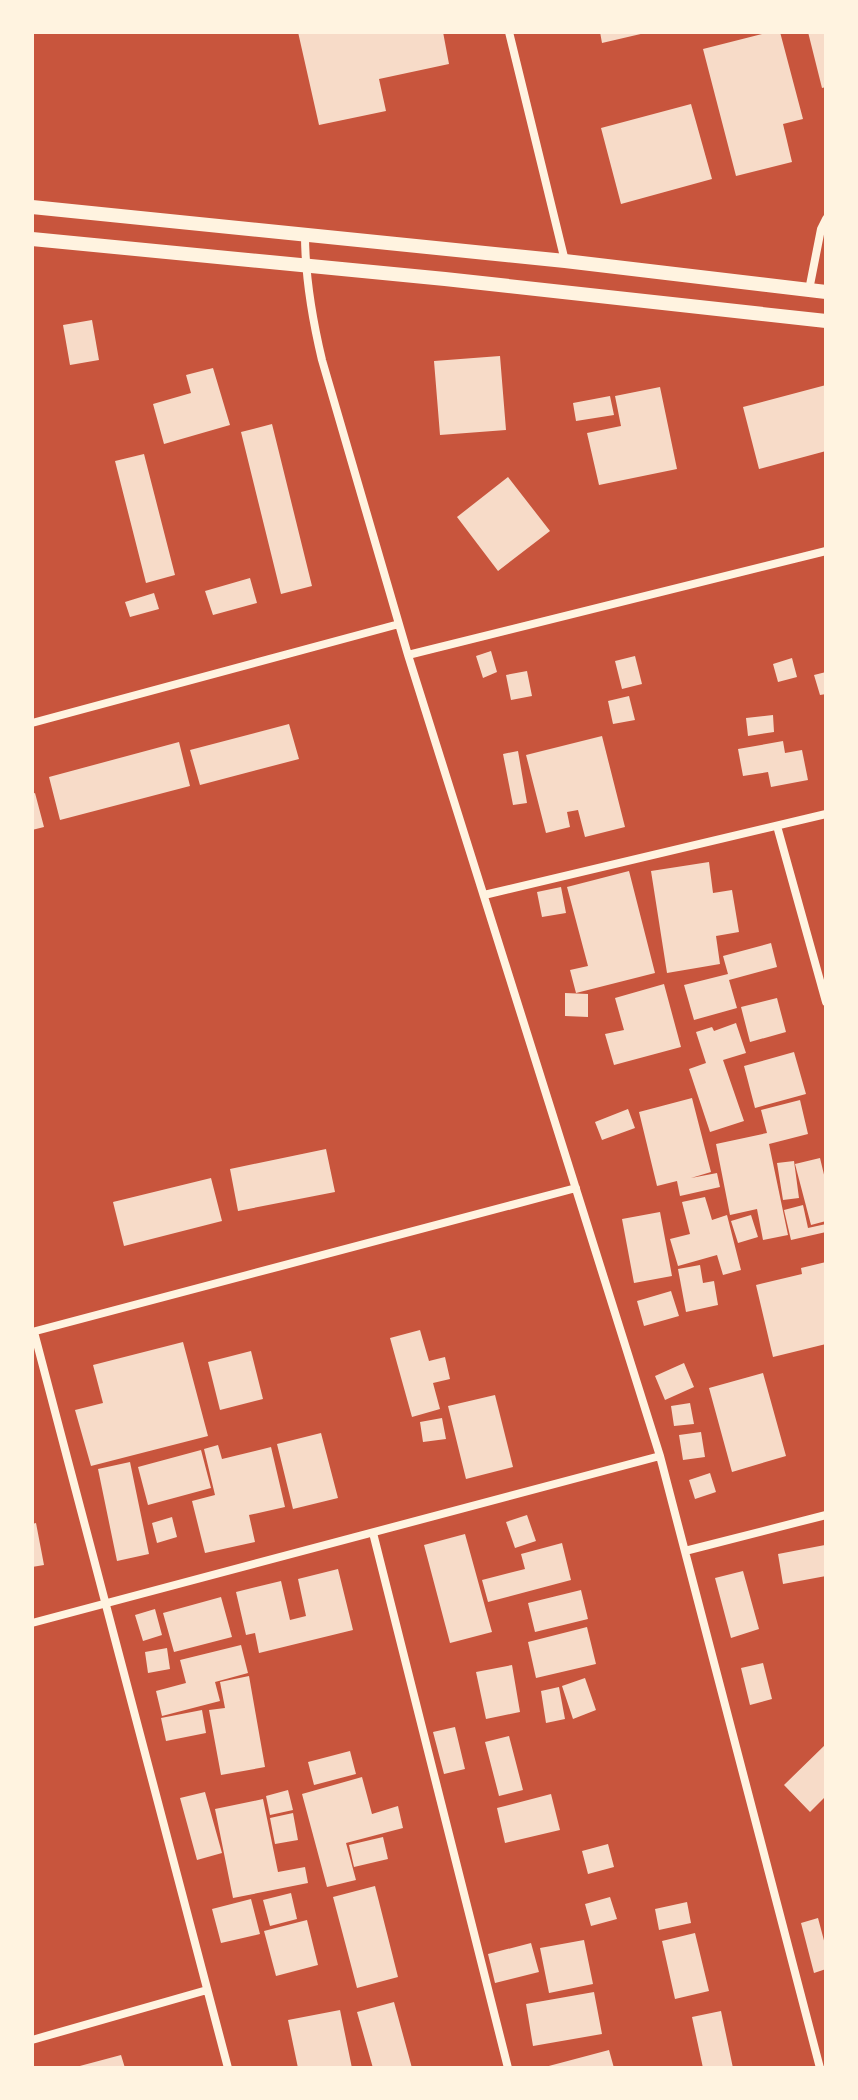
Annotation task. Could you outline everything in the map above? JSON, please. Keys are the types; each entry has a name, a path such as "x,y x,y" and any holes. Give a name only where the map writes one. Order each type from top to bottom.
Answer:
{"street":[{"path":"509,32 565,261"},
{"path":"32,207 305,233 826,292"},
{"path":"809,290 821,229 826,219"},
{"path":"305,233 305,266 311,313 322,360 408,655 660,1456 820,2068"},
{"path":"32,239 826,321"},
{"path":"408,655 826,551"},
{"path":"32,723 399,624"},
{"path":"484,895 826,814"},
{"path":"777,826 826,1002"},
{"path":"228,2068 33,1332 576,1188"},
{"path":"32,1623 660,1456"},
{"path":"685,1551 826,1515"},
{"path":"373,1533 508,2068"},
{"path":"32,2040 207,1990"}],"building":[{"path":"298,32 443,32 449,64 379,79 386,111 319,125"},
{"path":"600,32 645,32 645,33 602,43"},
{"path":"780,32 803,119 783,124 792,162 736,176 703,49"},
{"path":"808,32 826,32 826,87 822,88"},
{"path":"691,104 712,179 621,204 601,128"},
{"path":"92,320 99,360 70,365 63,325"},
{"path":"500,356 506,430 440,435 434,361"},
{"path":"213,368 230,425 164,444 153,404 191,393 186,375"},
{"path":"826,385 826,451 759,469 743,407"},
{"path":"660,387 677,469 599,485 587,433 621,426 615,396"},
{"path":"610,396 614,415 576,421 573,403"},
{"path":"272,424 312,586 281,594 241,432"},
{"path":"144,454 175,575 146,583 115,461"},
{"path":"508,477 550,531 498,571 457,517"},
{"path":"250,578 257,603 213,615 205,591"},
{"path":"154,593 159,609 130,617 125,602"},
{"path":"491,651 497,672 483,678 476,656"},
{"path":"635,656 642,684 622,689 615,661"},
{"path":"792,658 797,677 778,682 773,664"},
{"path":"527,671 532,696 511,700 506,675"},
{"path":"826,672 826,694 820,695 814,675"},
{"path":"629,696 635,720 613,724 608,701"},
{"path":"773,715 774,732 748,736 746,718"},
{"path":"289,724 299,759 200,785 190,750"},
{"path":"602,736 625,827 585,837 578,810 567,812 570,827 546,833 526,755"},
{"path":"783,741 785,753 802,750 808,780 771,787 768,772 743,776 738,749"},
{"path":"179,742 190,786 60,820 49,777"},
{"path":"518,751 527,803 513,805 503,754"},
{"path":"35,793 44,827 32,830 32,794"},
{"path":"709,862 713,893 732,890 739,932 716,936 720,964 667,973 651,871"},
{"path":"629,871 655,973 576,993 570,970 588,966 567,887"},
{"path":"561,887 566,913 542,917 537,892"},
{"path":"771,943 777,967 729,980 737,1008 694,1020 684,985 728,974 723,956"},
{"path":"664,984 681,1047 614,1065 605,1034 624,1030 615,998"},
{"path":"565,993 588,994 588,1017 565,1016"},
{"path":"777,998 786,1032 750,1042 741,1007"},
{"path":"736,1023 746,1053 723,1060 744,1121 710,1132 689,1069 706,1063 696,1032 712,1027 714,1031"},
{"path":"794,1052 806,1094 755,1108 744,1066"},
{"path":"692,1098 711,1172 691,1178 717,1173 720,1187 680,1196 677,1181 657,1186 639,1112"},
{"path":"800,1100 808,1134 769,1144 788,1235 763,1240 757,1209 730,1215 716,1144 767,1133 761,1110"},
{"path":"628,1109 635,1128 602,1140 595,1122"},
{"path":"326,1149 335,1192 238,1211 230,1169"},
{"path":"820,1158 826,1183 826,1221 811,1225 795,1164"},
{"path":"794,1161 799,1198 783,1200 777,1163"},
{"path":"211,1178 222,1221 124,1246 113,1202"},
{"path":"705,1197 712,1220 727,1215 741,1270 723,1275 717,1255 678,1266 670,1239 690,1234 682,1202"},
{"path":"803,1205 808,1228 826,1224 826,1232 791,1240 784,1210"},
{"path":"660,1212 672,1276 634,1283 622,1219"},
{"path":"751,1215 758,1237 738,1243 731,1221"},
{"path":"826,1262 826,1344 773,1357 756,1285 802,1274 801,1268"},
{"path":"700,1265 703,1283 714,1281 718,1305 686,1312 678,1269"},
{"path":"671,1291 679,1316 644,1326 637,1301"},
{"path":"420,1330 429,1361 445,1357 450,1379 433,1383 440,1409 412,1417 390,1338"},
{"path":"183,1342 208,1436 91,1466 75,1410 103,1403 93,1365"},
{"path":"251,1351 263,1399 220,1410 208,1362"},
{"path":"684,1363 694,1387 665,1400 655,1376"},
{"path":"763,1373 786,1456 732,1472 709,1388"},
{"path":"495,1395 513,1467 466,1479 448,1406"},
{"path":"690,1403 694,1424 674,1426 671,1406"},
{"path":"442,1418 446,1439 423,1442 420,1422"},
{"path":"701,1432 705,1457 683,1460 679,1435"},
{"path":"321,1433 338,1498 293,1509 277,1444"},
{"path":"218,1445 222,1459 271,1447 285,1507 249,1515 255,1542 205,1553 192,1501 215,1495 204,1449"},
{"path":"201,1450 211,1488 148,1505 138,1467"},
{"path":"130,1462 149,1554 117,1561 98,1469"},
{"path":"710,1473 716,1492 695,1499 689,1480"},
{"path":"527,1515 536,1541 515,1548 506,1522"},
{"path":"172,1517 177,1537 157,1543 152,1523"},
{"path":"36,1523 44,1565 32,1567 32,1524"},
{"path":"465,1534 492,1632 450,1643 424,1545"},
{"path":"562,1543 571,1580 488,1602 482,1580 525,1569 521,1554"},
{"path":"825,1545 826,1576 783,1584 778,1554"},
{"path":"338,1569 353,1630 259,1653 255,1633 246,1635 236,1592 281,1581 290,1620 306,1616 298,1579"},
{"path":"743,1571 759,1629 731,1638 715,1578"},
{"path":"581,1590 588,1619 535,1632 528,1603"},
{"path":"221,1597 232,1637 174,1652 163,1613"},
{"path":"155,1609 162,1635 143,1641 135,1615"},
{"path":"587,1627 596,1664 536,1678 528,1642"},
{"path":"241,1645 248,1673 215,1682 220,1701 162,1716 156,1691 186,1683 180,1660"},
{"path":"167,1648 170,1669 148,1673 145,1652"},
{"path":"763,1663 772,1699 750,1705 741,1668"},
{"path":"512,1665 520,1712 486,1719 476,1672"},
{"path":"249,1676 265,1767 221,1775 209,1710 225,1708 220,1682"},
{"path":"585,1678 596,1710 573,1719 562,1686"},
{"path":"559,1687 565,1719 546,1723 541,1691"},
{"path":"202,1710 206,1733 166,1741 161,1718"},
{"path":"455,1727 465,1769 444,1774 433,1732"},
{"path":"509,1736 523,1790 499,1796 485,1742"},
{"path":"826,1744 826,1796 810,1812 784,1785"},
{"path":"350,1751 356,1774 314,1785 308,1762"},
{"path":"362,1777 372,1814 398,1806 403,1828 346,1843 356,1880 327,1887 302,1794"},
{"path":"288,1790 293,1810 270,1815 266,1796"},
{"path":"205,1792 222,1853 197,1860 180,1798"},
{"path":"551,1794 560,1830 505,1843 497,1808"},
{"path":"263,1799 278,1872 305,1867 308,1883 233,1898 215,1809"},
{"path":"293,1813 298,1840 275,1844 270,1818"},
{"path":"383,1837 388,1859 354,1867 349,1845"},
{"path":"608,1844 614,1867 588,1874 582,1851"},
{"path":"375,1886 398,1977 357,1988 333,1897"},
{"path":"291,1893 297,1919 270,1926 263,1900"},
{"path":"610,1897 617,1919 591,1926 585,1904"},
{"path":"251,1899 260,1934 221,1943 212,1909"},
{"path":"687,1902 691,1923 659,1930 655,1909"},
{"path":"818,1918 826,1948 826,1969 814,1973 801,1923"},
{"path":"307,1920 318,1965 276,1976 264,1931"},
{"path":"695,1933 709,1991 675,1999 662,1941"},
{"path":"584,1940 593,1984 549,1993 540,1948"},
{"path":"531,1943 539,1972 495,1983 488,1954"},
{"path":"594,1992 602,2034 533,2046 526,2004"},
{"path":"394,2002 412,2068 373,2068 357,2012"},
{"path":"340,2010 352,2068 298,2068 288,2020"},
{"path":"721,2011 733,2068 703,2068 692,2017"},
{"path":"609,2050 614,2068 545,2068 545,2067"},
{"path":"121,2055 125,2068 76,2068 76,2067"}]}
